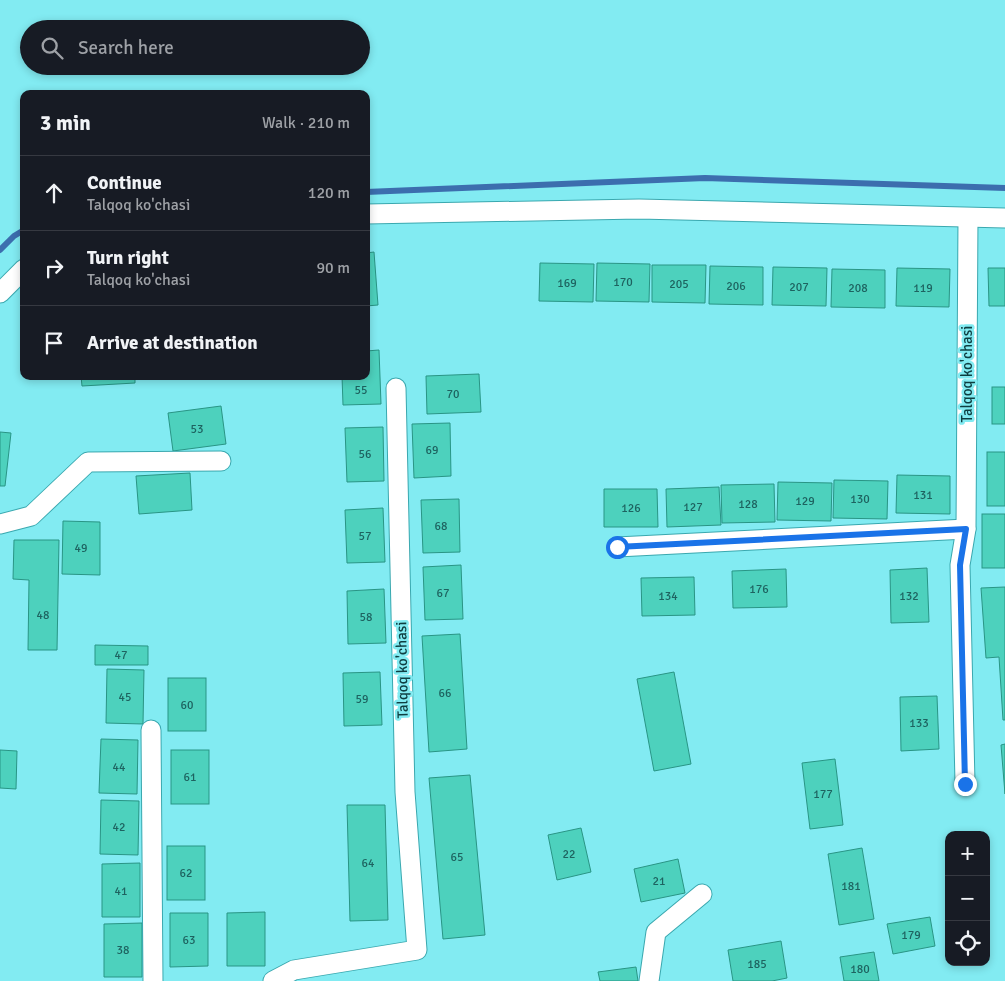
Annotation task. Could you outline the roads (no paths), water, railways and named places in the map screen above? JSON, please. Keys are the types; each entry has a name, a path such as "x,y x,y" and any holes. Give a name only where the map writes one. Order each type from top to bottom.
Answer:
{"street":[{"path":"370,214 640,209 1005,218"},
{"name":"Talqoq ko'chasi","path":"965,784 960,565 966,529 968,218"},
{"path":"0,293 20,272"},
{"name":"Talqoq ko'chasi","path":"274,981 294,970 417,950 405,792 396,388"},
{"path":"0,524 31,516 88,462 220,461"},
{"path":"617,547 966,529"},
{"path":"151,730 153,981"},
{"path":"649,981 656,932 702,894"}],"waterway":[{"path":"370,192 705,178 1005,188"},
{"path":"0,250 20,232"}]}
